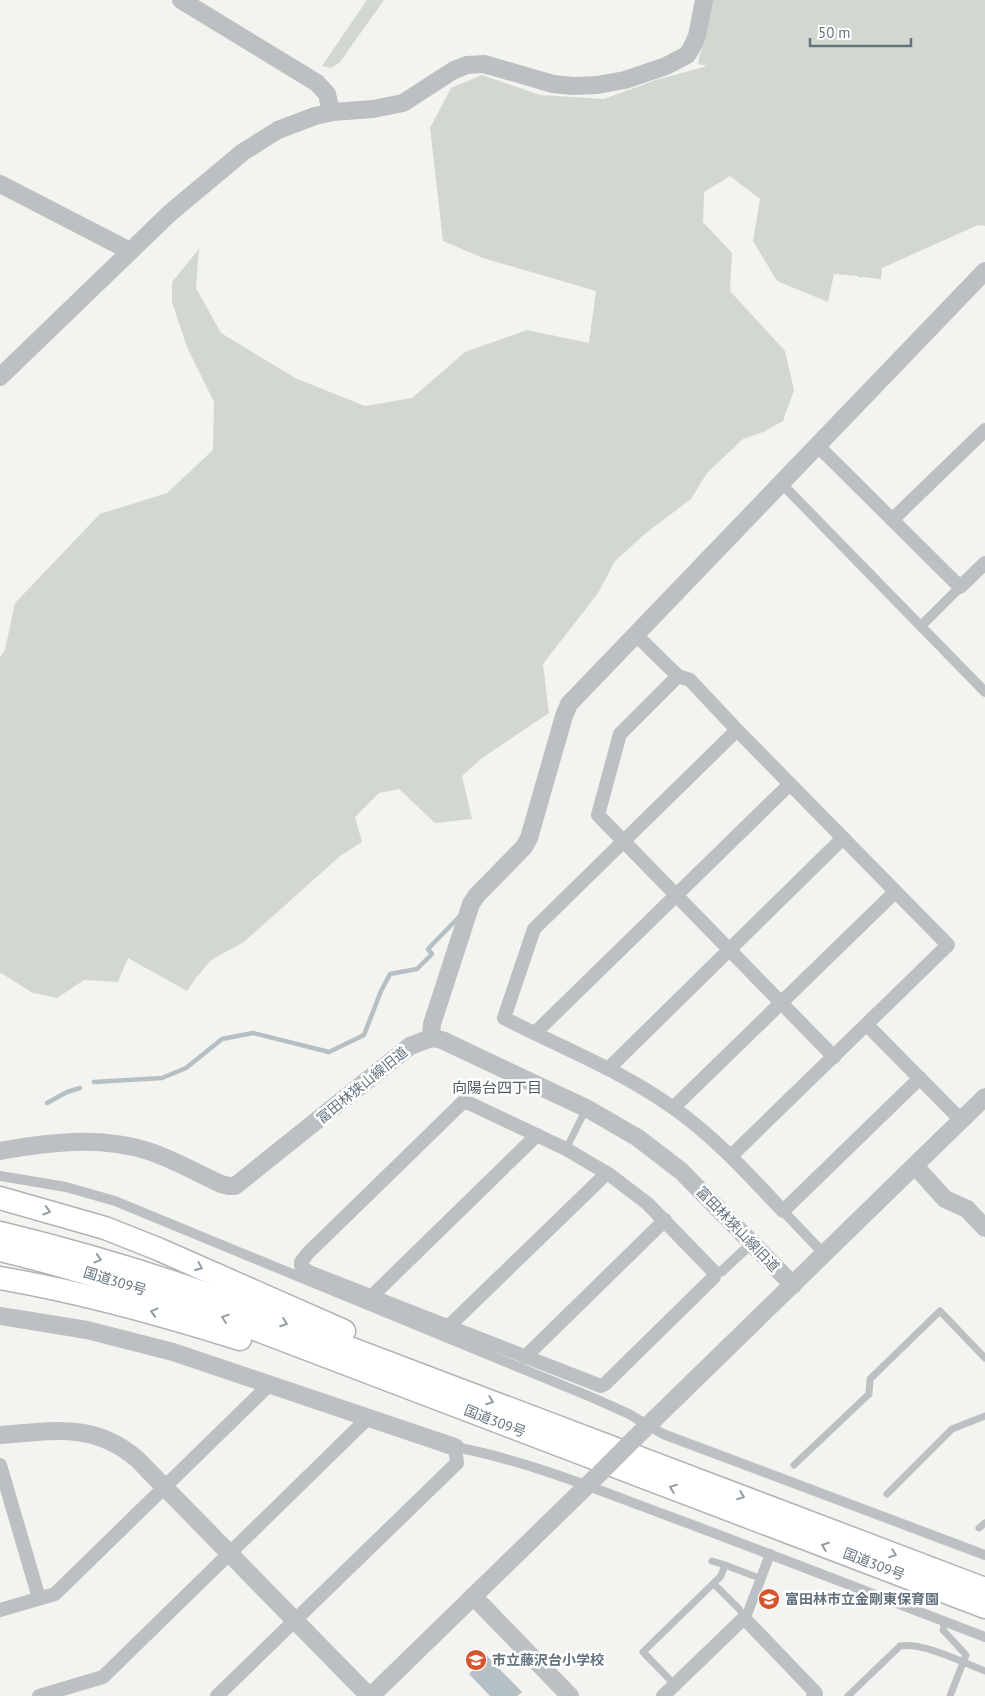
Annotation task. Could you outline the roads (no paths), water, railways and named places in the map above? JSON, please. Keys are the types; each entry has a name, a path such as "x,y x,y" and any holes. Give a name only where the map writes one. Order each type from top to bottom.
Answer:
{"highway":[{"path":"0,1198 105,1228 158,1249 426,1365 445,1384"},
{"name":"国道309号","path":"0,1232 64,1249 206,1294 985,1589"},
{"name":"国道309号","path":"0,1250 36,1258 134,1286 239,1323 985,1607"},
{"path":"0,1278 76,1293 151,1311 294,1357 418,1391"}],"street":[{"path":"181,0 317,83 327,94 331,112"},
{"path":"0,377 130,251 191,195 260,140 295,123 331,112 373,109 403,103 454,70 468,65 484,64 553,84 573,86 597,85 625,80 666,66 687,55 697,36 704,0"},
{"path":"0,184 130,251"},
{"path":"431,1038 432,1024 471,904 477,895 524,847 529,838 569,704 985,271"},
{"path":"892,520 985,430"},
{"path":"817,445 960,587"},
{"path":"781,483 985,692"},
{"path":"921,626 985,562"},
{"path":"636,635 678,676 690,680 948,945 731,1156"},
{"path":"678,676 620,734 598,815 834,1057"},
{"path":"737,730 534,929 504,1018 646,1089 674,1108 731,1156 824,1254"},
{"path":"535,1034 790,784"},
{"path":"608,1069 843,838"},
{"path":"674,1108 895,892"},
{"path":"867,1025 961,1120"},
{"name":"富田林狭山線旧道","path":"0,1151 74,1143 108,1144 146,1150 221,1184 235,1186 410,1046 431,1038 442,1040 586,1108 638,1138 681,1171 793,1284"},
{"path":"783,1211 920,1078"},
{"path":"0,1435 55,1431 79,1432 105,1438 125,1448 370,1696 985,1097"},
{"path":"463,1102 537,1135 566,1149 607,1173 643,1200 711,1267 714,1274 714,1277 605,1384 601,1386 525,1357 309,1272 301,1266 301,1262 308,1253 463,1102"},
{"path":"372,1296 537,1135"},
{"path":"914,1166 945,1199 967,1209 985,1228"},
{"path":"448,1327 607,1173"},
{"path":"0,1176 66,1186 115,1201 591,1397 629,1414 663,1434 985,1555"},
{"path":"525,1357 665,1220"},
{"path":"714,1274 722,1271 752,1243"},
{"path":"0,1316 58,1325 120,1338 214,1365 455,1448 476,1451 586,1486 770,1554 985,1637"},
{"path":"0,1610 55,1594 269,1385"},
{"path":"39,1696 71,1691 103,1677 368,1418"},
{"path":"217,1696 457,1463 455,1448"},
{"path":"0,1465 40,1598"},
{"path":"663,1696 744,1618 770,1554"},
{"path":"473,1596 570,1696"},
{"path":"744,1618 816,1693 813,1696"}],"lane":[{"path":"566,1149 586,1108"},
{"path":"794,1465 869,1394 870,1378 940,1312 985,1358"},
{"path":"887,1494 952,1429 985,1416"},
{"path":"712,1561 754,1576"},
{"path":"675,1685 643,1652 714,1584 721,1576 725,1565"},
{"path":"714,1584 740,1610 744,1618"},
{"path":"945,1622 943,1630 966,1655 950,1696"},
{"path":"848,1696 900,1646 909,1644 985,1671"}],"waterway":[{"path":"94,1082 162,1078 186,1068 222,1039 253,1033 329,1052 364,1035 381,991 390,974 417,969 432,954 428,949 459,917"},
{"path":"47,1103 67,1092 80,1088"}],"place":[{"name":"富田林市立金剛東保育園","path":"769,1599"},
{"name":"市立藤沢台小学校","path":"476,1660"}],"district":[{"name":"向陽台四丁目","path":"497,1088"}]}
